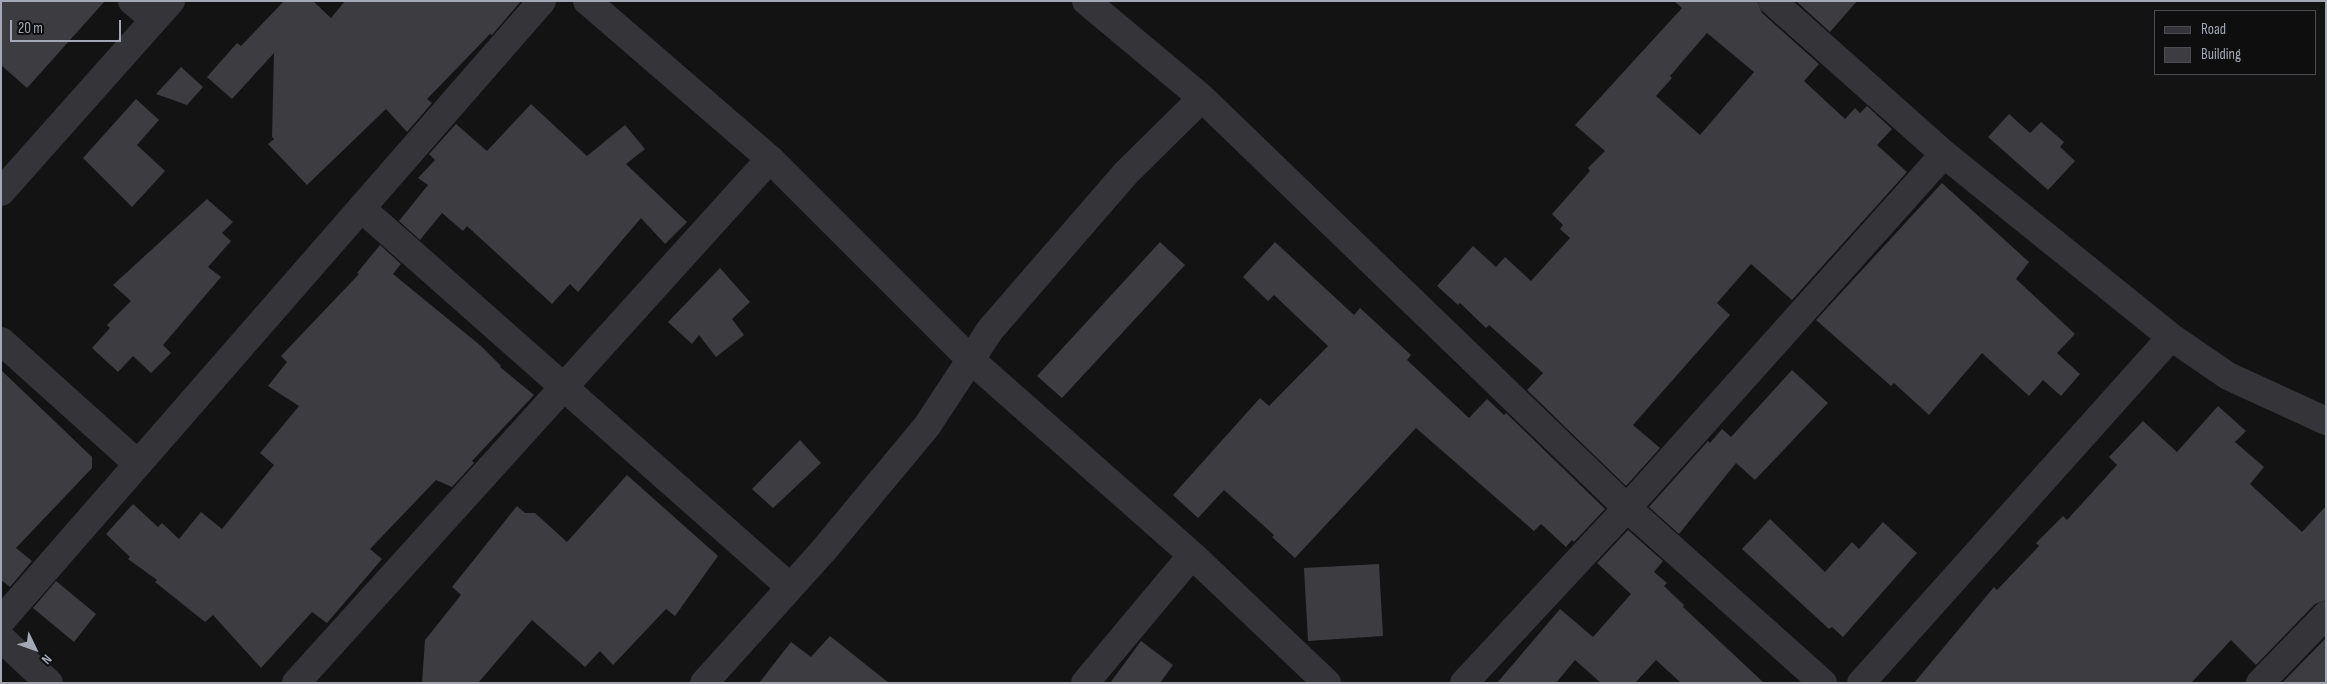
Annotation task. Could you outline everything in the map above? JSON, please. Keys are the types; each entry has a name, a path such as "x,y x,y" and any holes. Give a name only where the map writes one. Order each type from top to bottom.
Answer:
{"street":[{"path":"1,192 162,11 132,1"},
{"path":"1,621 542,1"},
{"path":"587,1 770,159 971,360 1192,555 1327,683"},
{"path":"1086,1 1202,98 1627,508 1823,683"},
{"path":"1772,1 1944,154 2171,337 2228,376 2326,421"},
{"path":"704,683 790,587 928,426 990,330 1126,173 1202,98"},
{"path":"1464,683 1627,508 1944,154"},
{"path":"296,683 770,159"},
{"path":"362,208 790,587"},
{"path":"1861,683 2171,337"},
{"path":"1,341 138,464"},
{"path":"1085,683 1192,555"},
{"path":"2260,683 2326,615"},
{"path":"1,638 49,683"}],"building":[{"path":"1,1 105,1 27,88 1,65"},
{"path":"284,1 313,1 331,18 345,1 521,1 492,35 490,34 427,99 432,103 407,132 386,109 307,185 268,144 274,139 272,137 274,53 232,99 207,77 237,43 241,46"},
{"path":"1674,1 1757,1 1762,13 1819,64 1804,81 1845,119 1855,108 1860,113 1867,106 1892,129 1877,145 1907,172 1792,300 1751,264 1717,303 1730,315 1633,425 1660,448 1626,486 1527,390 1543,373 1489,325 1486,328 1460,303 1458,305 1437,286 1473,246 1496,267 1505,257 1531,281 1570,238 1560,229 1563,225 1552,214 1590,171 1588,168 1605,151 1575,125 1682,8","holes":["1707,33 1754,72 1700,135 1656,96 1672,78 1670,76"]},
{"path":"1796,1 1857,1 1830,32"},
{"path":"181,67 203,87 187,105 156,94"},
{"path":"136,99 159,120 137,145 165,171 132,207 83,158"},
{"path":"531,104 587,156 625,125 645,149 626,164 687,222 665,244 641,218 578,292 570,284 552,304 467,226 463,231 442,213 420,240 399,221 428,185 418,178 435,160 429,154 456,124 487,151"},
{"path":"2009,114 2030,133 2041,122 2064,142 2060,147 2075,161 2048,190 1988,137"},
{"path":"1942,183 2029,262 2016,279 2075,334 2057,353 2080,374 2061,396 2043,380 2029,396 1982,353 1929,415 1894,383 1891,386 1816,320"},
{"path":"207,199 233,222 222,233 231,241 208,267 221,277 163,345 171,353 151,373 133,356 118,372 92,348 110,328 107,325 131,301 113,285"},
{"path":"1160,242 1185,265 1062,398 1037,376"},
{"path":"1275,242 1354,315 1360,308 1411,355 1407,360 1469,418 1487,399 1504,415 1506,413 1605,509 1574,542 1572,540 1566,547 1541,524 1534,531 1416,428 1295,558 1272,537 1274,535 1224,490 1198,518 1173,495 1260,398 1269,406 1328,346 1274,295 1268,301 1243,277"},
{"path":"380,245 401,264 393,274 481,346 500,367 534,395 472,461 474,463 452,487 436,480 370,549 382,559 327,623 312,612 261,668 213,615 205,622 155,582 157,580 128,559 130,557 106,534 133,504 158,527 162,523 179,539 201,512 222,529 274,465 260,453 299,406 268,386 287,362 281,356 359,274 357,273"},
{"path":"720,268 750,302 732,319 744,335 716,357 699,335 692,344 668,322"},
{"path":"1,370 92,457 92,468 16,548 32,561 10,587 1,580"},
{"path":"1792,370 1828,403 1755,480 1736,463 1679,534 1649,507 1708,441 1710,443 1722,429 1731,437"},
{"path":"2218,406 2246,431 2235,442 2264,467 2250,484 2302,532 2326,506 2326,600 2315,604 2256,665 2231,640 2191,683 1914,683 1994,587 1997,590 2039,546 2036,543 2063,516 2067,520 2117,465 2109,457 2143,421 2177,452"},
{"path":"800,440 821,463 773,508 752,489"},
{"path":"627,475 718,556 675,616 666,609 613,665 600,651 585,667 532,620 478,683 422,683 425,640 461,595 452,587 517,506 525,513 535,513 567,542"},
{"path":"1770,519 1825,572 1852,542 1859,549 1883,522 1917,553 1843,637 1832,627 1829,629 1742,549"},
{"path":"1628,530 1663,561 1654,572 1667,583 1664,586 1684,605 1683,607 1764,683 1681,683 1656,660 1635,683 1601,683 1575,660 1556,683 1497,683 1560,609 1593,637 1631,594 1597,563"},
{"path":"1379,564 1383,636 1308,641 1304,568"},
{"path":"56,581 96,614 74,642 33,608"},
{"path":"830,636 889,683 759,683 791,642 811,657"},
{"path":"2326,638 2326,683 2282,683"},
{"path":"1141,641 1173,665 1160,683 1110,683"}]}
